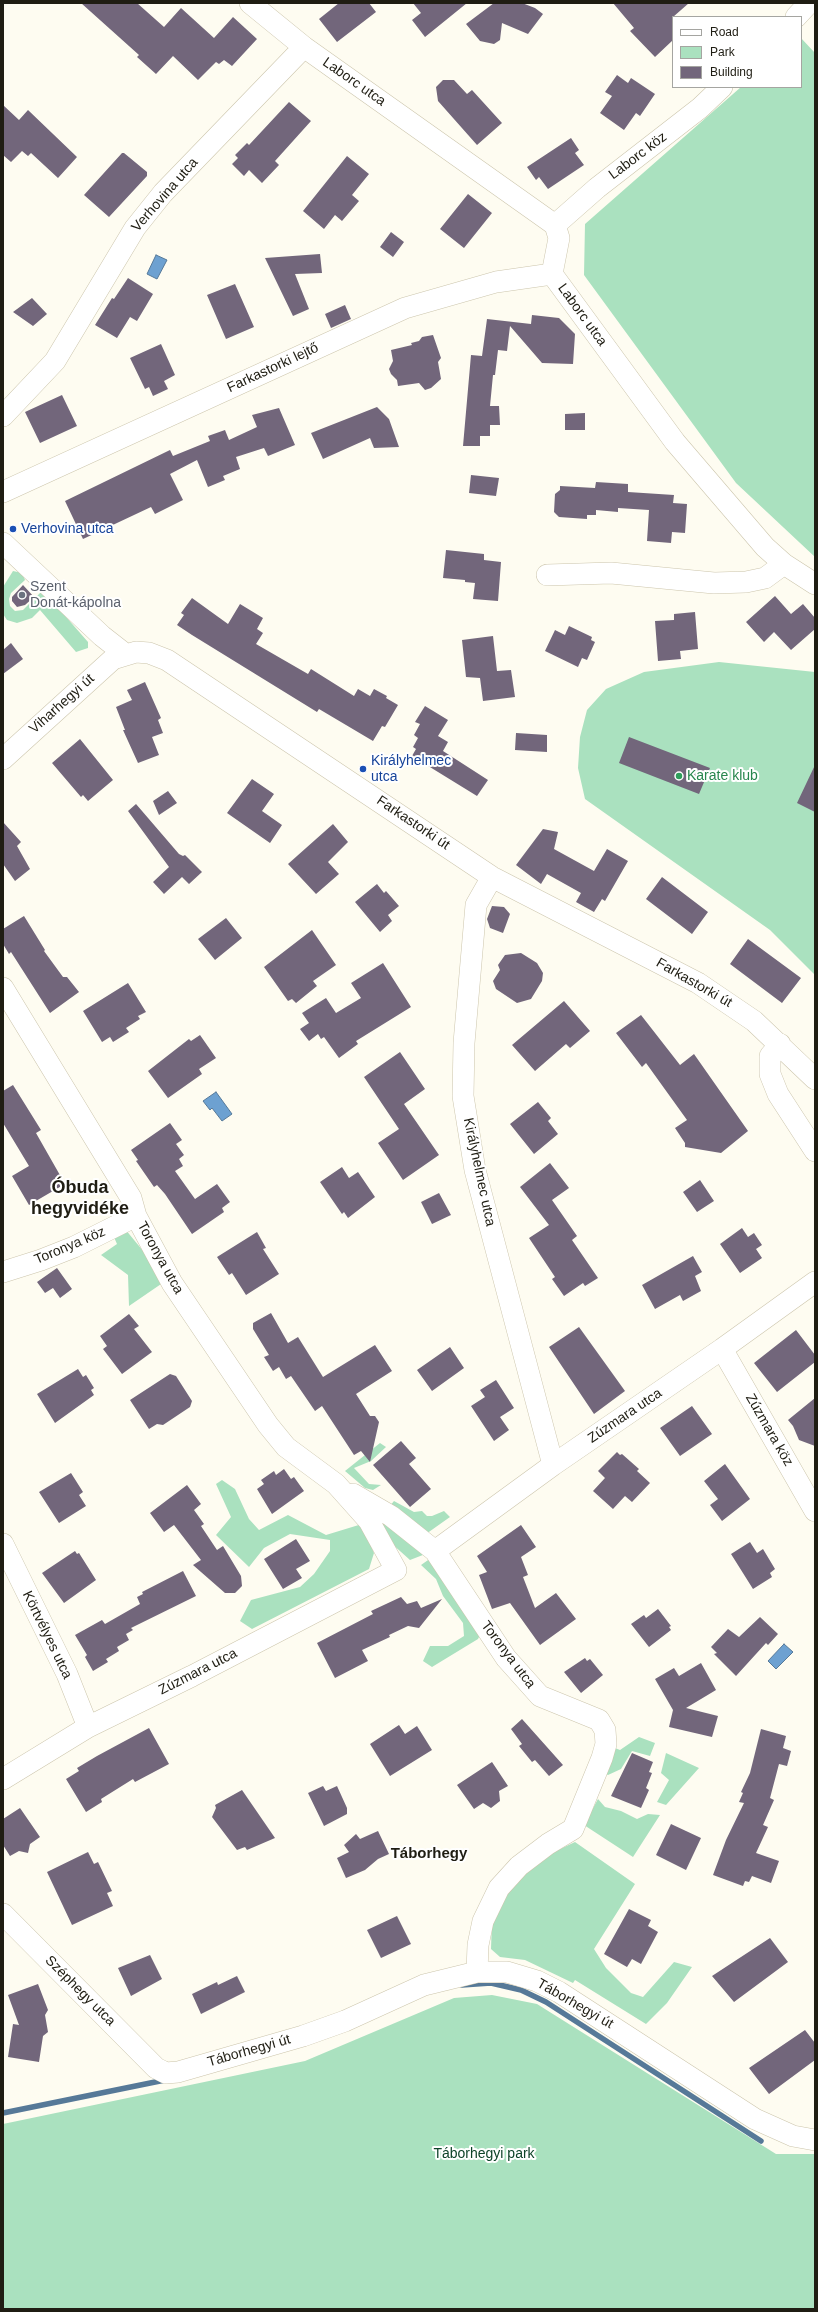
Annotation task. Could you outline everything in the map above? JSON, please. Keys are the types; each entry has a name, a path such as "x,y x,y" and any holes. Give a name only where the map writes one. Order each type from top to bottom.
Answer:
{"street":[{"name":"Laborc utca","path":"250,3 304,47 554,225 559,238 552,274 675,442 765,547 784,564 815,584"},
{"path":"797,16 808,3"},
{"name":"Verhovina utca","path":"3,416 55,361 139,222 163,193 304,47"},
{"name":"Laborc köz","path":"554,225 597,188 700,108 721,88"},
{"name":"Farkastorki lejtő","path":"3,492 405,308 496,282 552,274"},
{"path":"3,543 102,636 125,654"},
{"path":"547,575 611,573 714,583 746,582 765,578 784,564"},
{"name":"Farkastorki út","path":"125,654 136,652 149,653 167,660 492,876 698,983 748,1017 780,1044 815,1079"},
{"name":"Viharhegyi út","path":"3,759 102,668 125,654"},
{"name":"Királyhelmec utca","path":"492,876 476,905 464,1043 463,1096 475,1170 553,1465"},
{"name":"Toronya utca","path":"3,988 130,1198 136,1216 172,1283 268,1425 286,1447 336,1484 391,1516 436,1551 506,1658 540,1696 599,1720 606,1730 606,1744 602,1758 572,1829 548,1844 520,1866 500,1888 483,1921 478,1945 477,1972"},
{"path":"780,1044 770,1056 770,1074 778,1094 815,1151"},
{"name":"Toronya köz","path":"3,1272 41,1260 74,1247 136,1216"},
{"name":"Zúzmara utca","path":"436,1551 553,1465 722,1349 815,1282"},
{"name":"Zúzmara köz","path":"722,1349 815,1511"},
{"name":"Toronya utca","path":"336,1484 370,1521 396,1570"},
{"name":"Körtvélyes utca","path":"3,1544 67,1674 88,1727"},
{"name":"Zúzmara utca","path":"3,1779 88,1727 396,1570"},
{"name":"Széphegy utca","path":"3,1914 156,2068"},
{"name":"Táborhegyi út","path":"156,2068 166,2073 178,2072 303,2036 345,2020 424,1984 477,1972 507,1972 537,1981 631,2037 755,2119 787,2134 815,2140"}],"green space":[{"path":"802,39 815,53 815,557 736,483 584,275 585,224 740,88 802,88"},
{"path":"13,571 22,573 25,580 11,593 9,599 10,606 15,611 23,610 40,593 45,593 88,642 88,648 76,652 40,610 32,618 17,623 7,620 3,614 3,587"},
{"path":"719,662 815,672 815,975 770,930 585,799 578,768 580,737 587,710 606,689 644,672"},
{"path":"125,1229 153,1263 164,1282 129,1306 128,1275 101,1255 117,1244 113,1235"},
{"path":"380,1443 386,1447 371,1461 354,1468 369,1484 381,1485 373,1490 365,1488 345,1471"},
{"path":"222,1480 235,1489 249,1519 259,1530 288,1515 326,1535 362,1524 374,1553 369,1569 252,1629 240,1621 251,1600 300,1587 314,1574 330,1551 330,1540 290,1534 264,1548 249,1567 216,1535 231,1517 216,1484"},
{"path":"394,1501 414,1512 422,1511 427,1516 432,1516 444,1511 450,1517 426,1534 389,1507"},
{"path":"385,1516 428,1553 410,1560 381,1534 378,1522"},
{"path":"431,1558 482,1631 478,1639 432,1667 423,1661 430,1646 448,1646 464,1636 463,1623 443,1596 436,1579 421,1565"},
{"path":"639,1737 655,1743 650,1756 632,1751 621,1769 608,1775 602,1772 610,1746 620,1750"},
{"path":"666,1753 699,1768 666,1805 657,1802 669,1780 661,1773"},
{"path":"598,1799 605,1807 621,1811 637,1819 648,1814 660,1815 633,1857 584,1825"},
{"path":"575,1842 635,1884 594,1949 606,1968 631,1993 643,1997 674,1962 692,1967 667,2003 646,2024 575,1980 573,1983 525,1960 500,1957 491,1949 492,1920 510,1886 543,1857"},
{"name":"Táborhegyi park","path":"492,1995 537,2004 776,2154 815,2154 815,2309 3,2309 3,2124 305,2061 454,1998"}],"water":[{"path":"156,255 167,260 157,279 147,274"},
{"path":"216,1092 232,1114 222,1121 212,1108 210,1110 203,1101"},
{"path":"784,1644 793,1652 776,1669 768,1661"}],"building":[{"path":"81,3 137,3 164,27 181,8 214,38 233,17 257,39 232,66 224,60 219,64 216,62 198,80 173,56 156,74 137,57 139,55"},
{"path":"339,3 369,3 376,12 337,42 319,19"},
{"path":"413,3 467,3 425,37 412,20 421,13"},
{"path":"494,3 522,3 535,8 543,14 528,34 502,23 500,40 494,44 480,41 466,24"},
{"path":"613,3 689,3 674,16 672,16 672,41 655,57 630,31 634,28"},
{"path":"617,75 628,83 631,78 655,94 640,116 636,113 624,130 600,113 612,96 605,92"},
{"path":"443,80 454,80 467,94 472,90 502,123 477,145 438,101 436,87"},
{"path":"289,102 311,121 275,161 279,165 262,183 249,170 244,176 232,164 238,158 235,155 247,143 249,145"},
{"path":"3,105 19,120 28,110 77,157 58,178 31,153 28,156 22,151 11,162 3,155"},
{"path":"571,138 579,150 575,153 584,165 548,189 539,177 536,180 527,167"},
{"path":"122,153 124,153 147,172 147,176 109,217 84,195"},
{"path":"347,156 369,174 352,195 359,201 342,221 335,215 324,229 303,211"},
{"path":"468,194 492,213 464,248 440,229"},
{"path":"391,232 404,242 393,257 380,247"},
{"path":"320,254 322,273 295,274 309,309 293,316 265,258"},
{"path":"128,278 153,294 137,321 130,317 117,338 95,325 112,298 114,299"},
{"path":"235,284 254,327 226,339 207,295"},
{"path":"32,298 47,314 33,326 13,312"},
{"path":"345,305 351,319 331,328 325,314"},
{"path":"532,315 559,318 575,334 573,364 542,363 510,326 507,351 498,350 495,375 493,375 490,406 499,406 500,425 490,425 490,436 480,436 480,446 463,446 471,355 482,356 487,319 531,324"},
{"path":"433,335 441,358 438,362 441,379 431,388 425,390 419,383 398,386 397,380 391,374 389,369 393,361 391,350 412,345 411,343 419,341 422,337"},
{"path":"161,344 175,375 164,381 168,389 153,396 149,387 145,389 130,358"},
{"path":"62,395 77,426 40,443 25,412"},
{"path":"377,407 389,419 399,447 374,448 370,438 323,459 311,433"},
{"path":"279,408 295,445 268,456 264,448 236,457 240,469 223,476 225,480 208,487 197,460 170,474 183,500 155,514 151,507 83,539 65,501 170,450 173,456 210,441 208,436 225,430 229,440 257,427 252,415"},
{"path":"585,413 585,430 565,430 565,414"},
{"path":"471,475 499,478 496,496 469,493"},
{"path":"596,482 628,484 628,492 674,495 673,503 687,504 685,533 672,532 671,543 647,541 649,510 618,508 618,512 596,510 596,515 587,515 587,519 559,517 554,512 555,494 560,490 560,486 595,488"},
{"path":"446,550 484,554 484,560 501,562 498,601 473,599 475,583 465,582 465,580 443,578"},
{"name":"Szent Donát-kápolna","path":"23,585 34,597 25,605 17,607 12,601 12,597"},
{"path":"775,596 791,614 803,604 815,618 815,629 791,650 774,632 764,642 746,622"},
{"path":"192,598 228,624 240,604 263,618 257,629 263,633 256,644 308,674 311,669 354,696 358,689 370,696 374,689 387,696 386,698 398,705 385,727 382,726 373,741 319,709 317,712 177,625 184,615 181,613"},
{"path":"695,612 698,649 680,651 681,659 658,661 655,621 674,620 674,614"},
{"path":"569,626 592,637 591,640 595,642 587,660 582,658 578,667 545,651 555,630 565,635"},
{"path":"493,636 497,671 511,670 515,697 483,701 480,678 466,677 462,640"},
{"path":"11,643 23,659 3,674 3,650"},
{"path":"145,682 161,718 158,720 163,733 152,737 159,755 138,763 123,730 125,730 116,707 132,700 127,690"},
{"path":"425,706 448,720 438,736 448,742 443,751 488,780 477,796 412,756 416,749 413,747 418,738 414,735 420,724 415,722"},
{"path":"516,733 547,735 547,752 515,750"},
{"path":"629,737 710,768 699,794 619,763"},
{"path":"80,739 113,780 88,801 83,795 81,797 52,763"},
{"path":"815,765 815,812 797,803"},
{"path":"252,779 274,794 262,811 282,825 270,843 227,813"},
{"path":"168,791 177,803 159,815 153,801"},
{"path":"136,804 179,854 183,856 185,855 202,872 189,884 182,877 164,894 153,882 169,867 128,811"},
{"path":"3,822 21,842 17,846 30,869 15,881 3,864"},
{"path":"333,824 348,842 328,862 339,874 316,894 288,864"},
{"path":"543,829 558,832 554,849 594,871 607,849 628,861 605,901 602,899 594,912 576,902 581,893 547,874 541,884 516,865"},
{"path":"662,877 708,912 692,934 646,899"},
{"path":"377,884 384,893 386,891 399,906 388,915 392,921 380,932 355,902"},
{"path":"492,906 504,907 510,914 503,933 490,928 487,919"},
{"path":"24,916 45,950 44,951 63,977 67,977 79,992 50,1013 11,952 9,954 3,944 3,929"},
{"path":"226,918 242,938 215,960 198,939"},
{"path":"312,930 336,965 313,981 317,986 296,1003 292,999 288,1001 264,967"},
{"path":"748,939 801,978 782,1003 730,964"},
{"path":"521,953 537,963 543,973 542,981 531,999 517,1003 496,989 493,981 500,970 498,965 505,955"},
{"path":"383,963 411,1007 356,1041 358,1044 339,1058 324,1037 321,1039 318,1034 309,1041 300,1029 309,1023 302,1013 326,998 336,1013 361,998 351,983"},
{"path":"128,983 146,1012 138,1016 140,1019 126,1028 129,1032 113,1042 110,1037 102,1042 83,1011"},
{"path":"564,1001 590,1031 570,1048 566,1044 535,1071 512,1045"},
{"path":"641,1015 680,1065 694,1054 748,1131 721,1153 685,1147 685,1143 675,1128 687,1120 646,1063 642,1067 616,1033"},
{"path":"200,1035 216,1058 199,1069 202,1074 168,1098 148,1071 189,1039 191,1041"},
{"path":"400,1052 425,1089 404,1104 439,1155 403,1180 378,1143 399,1129 364,1077"},
{"path":"13,1085 41,1130 36,1133 65,1184 29,1205 12,1176 29,1166 3,1123 3,1091"},
{"path":"538,1102 551,1118 548,1121 558,1134 534,1154 510,1124"},
{"path":"170,1123 182,1140 176,1144 184,1155 179,1159 183,1166 175,1171 195,1199 217,1184 230,1202 222,1208 224,1212 192,1234 165,1194 157,1185 154,1187 136,1161 138,1160 131,1150"},
{"path":"550,1163 569,1188 552,1200 577,1236 572,1240 598,1278 585,1286 583,1283 564,1296 552,1279 555,1277 529,1238 549,1225 520,1187"},
{"path":"342,1167 349,1178 358,1172 375,1197 348,1218 344,1212 342,1214 320,1182"},
{"path":"700,1180 714,1201 697,1212 683,1192"},
{"path":"439,1193 451,1215 432,1224 421,1202"},
{"path":"742,1228 748,1237 754,1233 762,1245 756,1249 762,1258 740,1273 720,1244"},
{"path":"257,1232 266,1248 263,1249 279,1274 246,1295 232,1273 229,1275 217,1257"},
{"path":"693,1256 702,1272 695,1276 701,1291 683,1301 680,1295 655,1309 642,1285"},
{"path":"57,1268 72,1289 60,1298 53,1288 45,1293 37,1282"},
{"path":"271,1313 288,1343 298,1337 323,1377 375,1345 392,1371 356,1394 370,1416 375,1416 379,1422 370,1462 361,1451 354,1455 322,1406 315,1411 291,1376 286,1379 279,1367 273,1371 264,1357 269,1355 253,1329 253,1323"},
{"path":"129,1314 139,1326 134,1329 152,1352 122,1374 103,1349 107,1346 100,1336"},
{"path":"579,1327 625,1391 594,1414 549,1347"},
{"path":"796,1330 815,1355 815,1362 777,1392 754,1363"},
{"path":"450,1347 464,1368 432,1391 417,1370"},
{"path":"78,1369 83,1377 86,1375 94,1388 91,1390 94,1395 55,1423 37,1394"},
{"path":"170,1374 176,1376 192,1401 190,1407 163,1425 157,1424 149,1429 130,1400"},
{"path":"496,1380 514,1408 500,1417 509,1430 494,1441 471,1406 485,1397 480,1390"},
{"path":"815,1398 815,1446 799,1440 793,1426 788,1420"},
{"path":"692,1406 712,1434 680,1456 660,1428"},
{"path":"401,1441 416,1458 409,1464 431,1489 410,1507 373,1465"},
{"path":"617,1452 620,1455 622,1454 639,1469 637,1471 650,1483 632,1502 625,1496 613,1509 593,1491 605,1478 598,1471"},
{"path":"725,1464 750,1499 722,1521 710,1505 718,1499 704,1481"},
{"path":"284,1469 291,1479 294,1477 304,1491 272,1514 257,1489 264,1484 261,1480 274,1471 276,1475"},
{"path":"71,1473 83,1492 79,1495 86,1506 59,1523 39,1492"},
{"path":"187,1485 201,1504 194,1510 204,1524 201,1526 217,1550 223,1546 241,1576 242,1586 235,1593 225,1593 193,1565 201,1560 174,1525 164,1532 150,1513"},
{"path":"521,1525 536,1547 521,1557 528,1575 523,1577 535,1608 556,1593 576,1619 540,1645 510,1603 492,1609 479,1575 487,1572 477,1556"},
{"path":"296,1539 310,1561 296,1569 302,1578 283,1589 264,1559"},
{"path":"750,1542 757,1553 763,1549 775,1569 770,1573 772,1577 753,1589 731,1554"},
{"path":"75,1551 77,1554 79,1553 96,1580 64,1603 42,1573"},
{"path":"183,1571 196,1596 131,1628 133,1630 126,1634 129,1640 117,1647 119,1651 106,1659 108,1662 93,1671 85,1657 87,1655 75,1635 102,1620 105,1624 140,1604 137,1597 143,1594 142,1592"},
{"path":"401,1597 407,1604 417,1601 421,1608 442,1599 419,1628 408,1626 389,1635 390,1637 362,1650 368,1661 335,1678 317,1643 373,1614 371,1611"},
{"path":"658,1609 671,1626 669,1627 671,1630 649,1647 631,1624 644,1615 646,1618"},
{"path":"760,1617 778,1634 768,1645 766,1643 736,1676 714,1654 717,1653 711,1647 728,1629 739,1637"},
{"path":"585,1658 587,1661 590,1659 603,1675 581,1693 564,1672"},
{"path":"701,1663 716,1690 686,1708 718,1716 712,1737 669,1727 673,1710 655,1679 674,1668 679,1676"},
{"path":"522,1719 563,1765 549,1776 535,1760 532,1762 519,1746 522,1744 511,1729"},
{"path":"399,1725 405,1734 417,1726 432,1750 390,1776 370,1744"},
{"path":"149,1728 169,1764 135,1782 133,1779 101,1799 102,1802 86,1812 66,1779 79,1771 77,1768"},
{"path":"761,1729 786,1736 783,1748 791,1751 787,1766 779,1764 770,1798 774,1800 763,1825 768,1827 756,1853 779,1861 771,1883 752,1876 749,1882 745,1881 743,1886 713,1875 726,1840 744,1803 739,1802 743,1793 741,1792 750,1773"},
{"path":"632,1753 653,1762 649,1772 652,1773 646,1788 649,1790 641,1808 611,1796"},
{"path":"492,1762 508,1786 499,1791 500,1801 491,1808 483,1803 474,1809 457,1785"},
{"path":"323,1786 326,1791 337,1786 347,1808 347,1814 324,1826 308,1793"},
{"path":"242,1790 275,1838 247,1850 245,1847 237,1850 212,1817 216,1808 215,1805"},
{"path":"20,1808 40,1837 30,1844 28,1853 19,1851 10,1856 3,1845 3,1819"},
{"path":"671,1824 701,1838 686,1870 656,1855"},
{"path":"378,1831 389,1854 378,1859 365,1870 346,1878 337,1858 349,1852 344,1845 356,1834 360,1839"},
{"path":"88,1852 94,1864 98,1862 112,1891 107,1893 113,1906 72,1925 47,1872"},
{"path":"629,1909 651,1920 648,1926 658,1932 641,1964 632,1959 627,1967 604,1954"},
{"path":"397,1916 411,1944 381,1958 367,1930"},
{"path":"770,1938 788,1962 734,2002 712,1976"},
{"path":"150,1955 162,1979 131,1996 118,1968"},
{"path":"237,1976 245,1992 201,2014 192,1994 217,1982 218,1985"},
{"path":"38,1984 48,2010 45,2015 48,2032 43,2036 39,2062 8,2057 13,2024 19,2025 8,1995"},
{"path":"805,2030 815,2043 815,2060 769,2094 749,2068"}],"waterway":[{"path":"462,1985 491,1983 521,1990 546,2002 761,2141"},
{"path":"3,2113 165,2080"}],"place":[{"name":"Verhovina utca","path":"13,529"},
{"name":"Szent Donát-kápolna","path":"22,595"},
{"name":"Királyhelmec utca","path":"363,769"},
{"name":"Karate klub","path":"679,776"}],"district":[{"name":"Óbuda hegyvidéke","path":"80,1198"},
{"name":"Táborhegy","path":"429,1854"}]}
